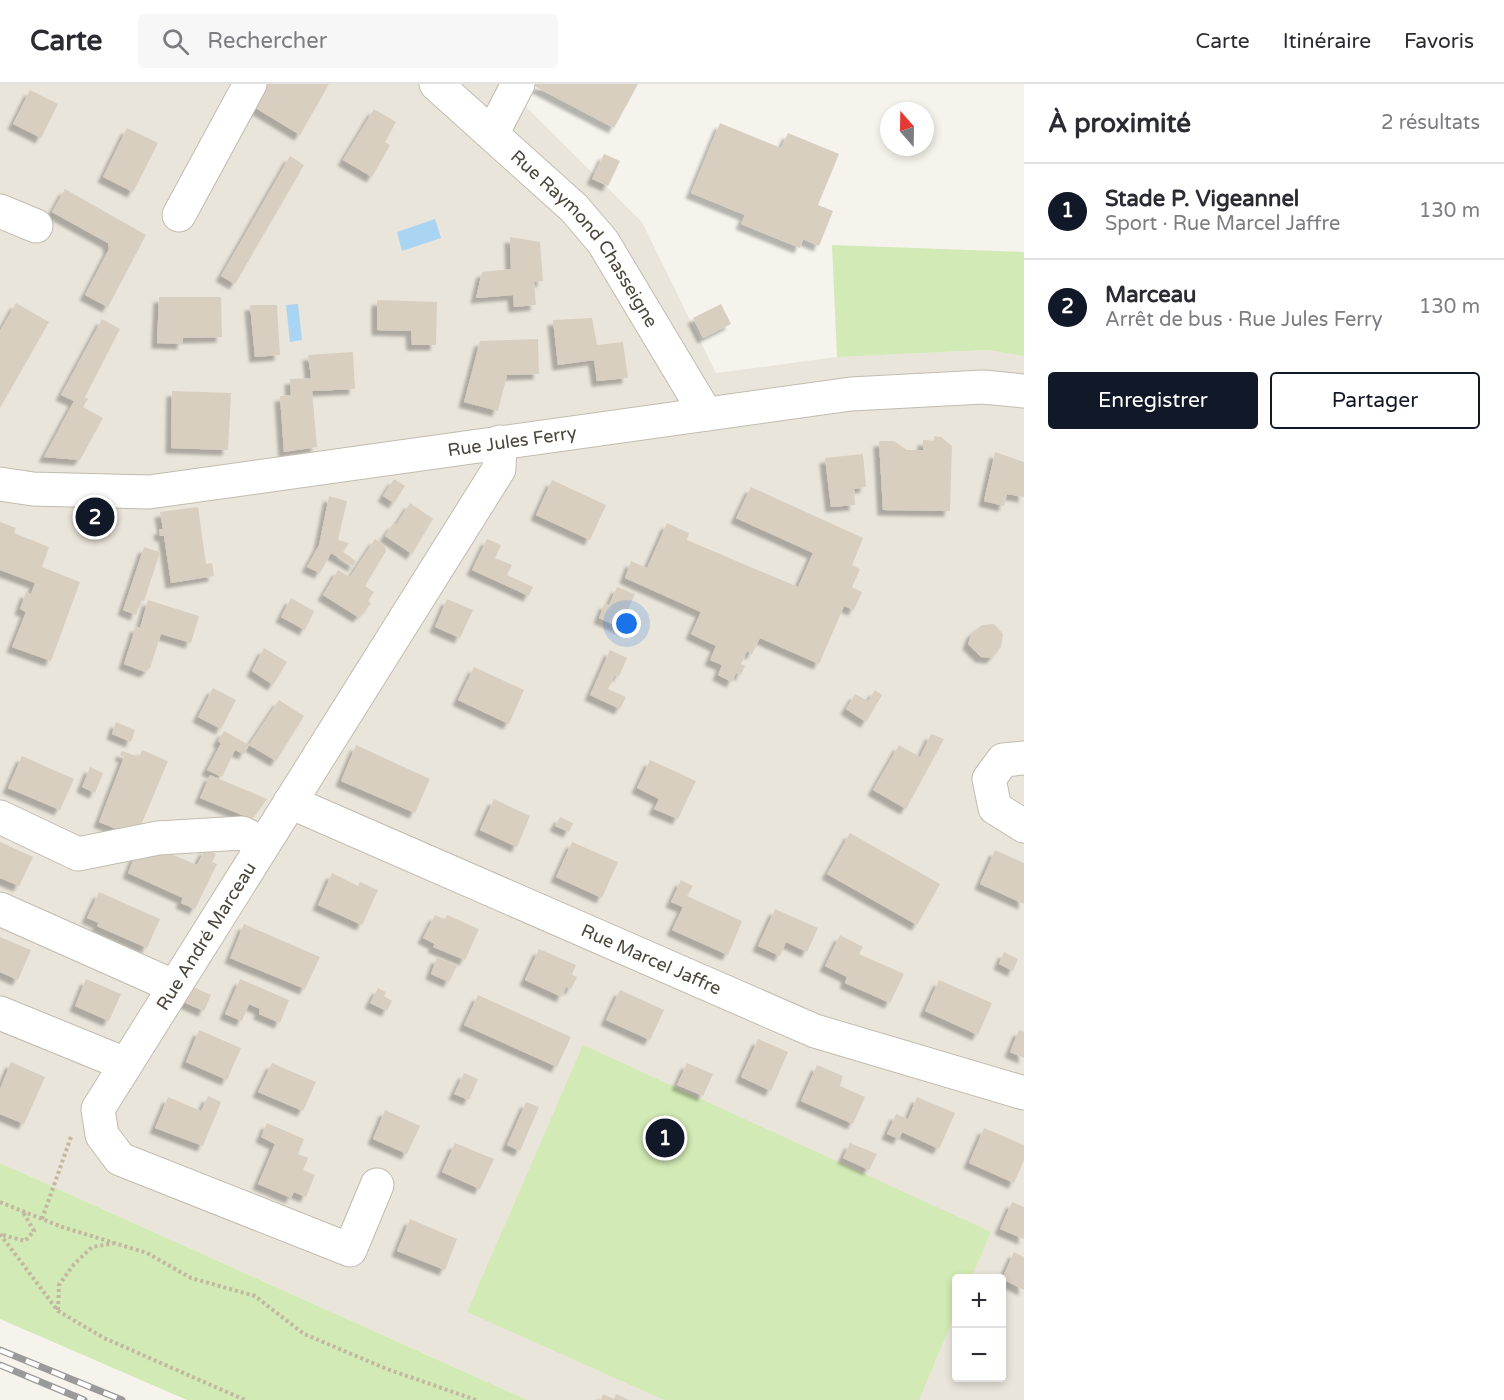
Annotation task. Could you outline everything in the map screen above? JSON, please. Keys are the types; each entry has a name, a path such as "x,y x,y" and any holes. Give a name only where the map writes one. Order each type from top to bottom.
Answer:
{"street":[{"path":"179,215 250,84"},
{"name":"Rue Raymond Chasseigne","path":"436,84 574,208 603,242 706,414"},
{"path":"492,134 518,84"},
{"path":"0,211 36,226"},
{"name":"Rue Jules Ferry","path":"0,483 33,489 149,492 851,394 983,387 1024,392"},
{"name":"Rue André Marceau","path":"377,1185 350,1250 120,1159 102,1135 98,1109 499,469 500,442"},
{"path":"1024,758 1003,760 989,779 995,808 1024,826"},
{"name":"Rue Marcel Jaffre","path":"290,802 815,1031 1024,1093"},
{"path":"0,817 78,854 158,838 232,833 242,833 263,843"},
{"path":"0,909 173,986"},
{"path":"0,1013 125,1064"}],"path":[{"path":"42,1219 74,1126"},
{"path":"0,1202 42,1219 147,1253 190,1278 255,1296 304,1334 387,1369 476,1400"},
{"path":"1,1234 25,1241 34,1231 23,1211"},
{"path":"1,1234 58,1311 104,1338 244,1400"},
{"path":"58,1311 59,1285 74,1264 92,1247 118,1242"}],"shaded area":[{"path":"0,84 503,84 642,222 716,373 837,357 987,350 1024,356 1024,1400 527,1400 0,1163"}],"green space":[{"path":"832,245 1024,252 1024,356 987,350 837,357"},
{"path":"583,1045 991,1232 973,1274 952,1274 952,1322 919,1400 664,1400 467,1312"},
{"path":"0,1163 527,1400 187,1400 0,1319"}],"water":[{"path":"435,219 441,238 402,251 397,232"},
{"path":"298,304 302,340 290,342 286,305"}],"building":[{"path":"267,84 329,84 300,135 254,107"},
{"path":"536,84 638,84 614,128 534,86"},
{"path":"30,90 58,104 41,138 13,124"},
{"path":"374,109 396,122 385,142 390,145 372,177 343,160"},
{"path":"720,123 781,148 788,133 839,154 818,205 833,211 819,246 803,239 800,248 741,224 745,215 691,193"},
{"path":"127,128 158,143 133,192 103,177"},
{"path":"604,154 620,161 608,186 592,179"},
{"path":"290,156 304,165 235,284 221,276"},
{"path":"65,189 146,235 108,307 85,295 109,249 108,243 52,212"},
{"path":"510,237 540,242 543,281 534,282 536,305 514,307 513,295 476,298 482,272 511,269"},
{"path":"159,297 221,297 222,337 183,338 183,344 157,343"},
{"path":"377,300 437,302 436,345 412,345 411,331 377,330"},
{"path":"16,303 49,322 0,408 0,331"},
{"path":"721,304 731,324 703,338 693,318"},
{"path":"250,305 277,305 280,355 255,357"},
{"path":"592,318 597,345 623,342 628,378 597,381 594,360 558,365 553,320"},
{"path":"102,319 120,329 85,397 88,399 83,407 103,418 80,460 44,457 74,401 61,395"},
{"path":"538,339 539,374 507,375 498,411 464,402 480,341"},
{"path":"353,352 355,389 312,391 317,447 284,452 280,396 291,395 290,379 311,378 308,355"},
{"path":"172,391 231,393 228,450 171,448"},
{"path":"934,436 941,437 952,446 950,511 883,510 879,441 894,441 907,450 923,450 923,440 934,441"},
{"path":"995,452 1024,462 1024,497 1007,494 1004,506 984,501"},
{"path":"863,454 866,487 854,489 855,505 831,507 825,458"},
{"path":"394,479 405,486 394,503 383,496"},
{"path":"552,480 606,505 590,540 536,515"},
{"path":"751,487 863,538 852,565 860,569 852,587 862,592 854,610 844,606 819,664 760,638 752,654 747,651 741,664 745,666 741,675 736,673 732,682 718,675 722,665 710,660 716,646 691,634 701,612 625,578 631,561 647,568 667,523 689,533 687,540 798,587 813,553 736,518"},
{"path":"329,496 347,501 338,540 349,543 343,552 356,561 353,566 331,553 320,573 307,567 319,545"},
{"path":"410,503 433,519 412,554 385,536 393,524 396,525"},
{"path":"198,507 206,564 212,563 214,576 171,583 164,536 160,536 159,529 163,529 160,512"},
{"path":"0,522 16,528 14,533 49,547 42,567 80,582 51,661 12,647 26,612 20,609 26,592 31,594 35,583 0,570"},
{"path":"375,539 385,546 386,551 365,586 374,592 368,601 371,604 358,617 323,595 338,570 350,577"},
{"path":"487,539 501,545 495,558 512,565 507,575 533,587 529,596 472,570"},
{"path":"144,547 160,552 144,601 141,600 136,615 123,610"},
{"path":"617,587 635,594 626,614 631,617 625,630 599,618 605,603 609,605"},
{"path":"291,598 314,611 305,630 281,617"},
{"path":"447,599 473,610 460,638 435,627"},
{"path":"148,600 199,616 191,643 161,634 150,668 145,672 124,664 136,626 140,628"},
{"path":"994,624 1003,634 1001,647 992,658 981,657 968,644 972,633 982,625"},
{"path":"264,648 287,662 273,685 252,671"},
{"path":"610,650 627,658 619,676 615,675 608,689 626,697 620,709 590,695"},
{"path":"474,667 524,690 509,724 458,700"},
{"path":"213,688 236,700 221,729 198,717"},
{"path":"875,690 882,695 866,722 846,709 855,694 868,701"},
{"path":"279,700 304,716 276,761 249,745"},
{"path":"116,722 135,730 131,742 112,734"},
{"path":"224,731 249,745 244,754 235,750 222,777 207,770 221,743 218,741"},
{"path":"931,734 944,739 906,809 873,790 899,745 920,757"},
{"path":"356,745 430,779 415,813 341,781"},
{"path":"142,750 168,761 136,837 99,822 124,757 120,755 122,751 139,757"},
{"path":"22,756 74,779 60,810 8,788"},
{"path":"650,760 696,781 678,819 654,809 659,799 637,788"},
{"path":"90,767 103,773 95,793 82,787"},
{"path":"210,775 267,799 252,819 200,798"},
{"path":"494,799 530,816 517,847 480,830"},
{"path":"560,817 573,823 569,832 555,826"},
{"path":"850,833 940,884 917,925 827,874"},
{"path":"0,842 33,857 19,886 0,878"},
{"path":"572,842 618,862 602,898 556,877"},
{"path":"138,848 164,851 197,865 205,849 216,854 212,862 217,864 195,909 181,903 183,898 128,873"},
{"path":"995,850 1024,863 1024,904 980,884"},
{"path":"332,873 358,886 360,882 378,890 362,925 318,905"},
{"path":"681,880 693,886 687,896 742,921 728,955 672,930 683,907 671,902"},
{"path":"99,892 160,919 147,948 97,926 99,923 87,918"},
{"path":"775,909 818,928 807,952 786,942 780,956 758,946"},
{"path":"435,915 445,919 447,915 479,929 465,960 433,947 435,944 423,938"},
{"path":"244,924 320,957 305,989 230,958"},
{"path":"840,935 863,947 859,954 904,974 890,1003 845,983 847,977 825,966"},
{"path":"0,937 31,950 18,980 0,972"},
{"path":"539,949 576,965 572,975 577,977 571,989 566,987 562,997 525,980"},
{"path":"1004,952 1018,959 1013,971 999,964"},
{"path":"437,957 457,966 449,982 431,974"},
{"path":"86,979 121,994 109,1021 75,1006"},
{"path":"240,979 289,1000 280,1023 259,1014 260,1009 249,1004 242,1021 225,1014"},
{"path":"939,980 992,1003 978,1035 925,1011"},
{"path":"191,986 211,995 204,1011 181,1001"},
{"path":"378,988 386,992 384,996 392,1001 387,1011 370,1003"},
{"path":"620,990 664,1010 650,1040 606,1020"},
{"path":"478,995 571,1037 557,1067 464,1025"},
{"path":"199,1030 241,1048 227,1080 186,1062"},
{"path":"1019,1030 1024,1032 1024,1058 1010,1052"},
{"path":"758,1039 788,1052 771,1091 741,1077"},
{"path":"11,1062 45,1077 24,1124 0,1114 0,1089"},
{"path":"272,1063 316,1082 303,1111 258,1092"},
{"path":"687,1063 713,1074 703,1096 677,1085"},
{"path":"817,1065 843,1076 840,1086 865,1097 853,1124 801,1101"},
{"path":"464,1073 478,1079 469,1100 454,1094"},
{"path":"208,1096 221,1102 203,1146 155,1128 168,1097 201,1111"},
{"path":"917,1097 955,1113 939,1149 902,1132 899,1139 887,1134 896,1114 908,1119"},
{"path":"526,1102 539,1107 520,1151 507,1145"},
{"path":"385,1110 420,1126 407,1154 373,1139"},
{"path":"267,1123 304,1139 298,1154 308,1158 303,1170 315,1175 306,1197 294,1192 291,1198 258,1184 275,1144 261,1137"},
{"path":"984,1128 1024,1145 1024,1160 1014,1183 969,1163"},
{"path":"455,1143 494,1159 480,1189 442,1172"},
{"path":"850,1143 877,1154 869,1170 843,1158"},
{"path":"1012,1202 1024,1207 1024,1239 1000,1229"},
{"path":"410,1219 457,1239 445,1270 397,1251"},
{"path":"1014,1252 1024,1257 1024,1290 1006,1281 1004,1274"},
{"path":"603,1394 614,1399 616,1394 629,1400 601,1400"}],"railway":[{"path":"0,1350 122,1400"},
{"path":"0,1365 84,1400"}],"place":[{"name":"Marceau","path":"95,517"},
{"name":"Stade P. Vigeannel","path":"665,1138"}]}
